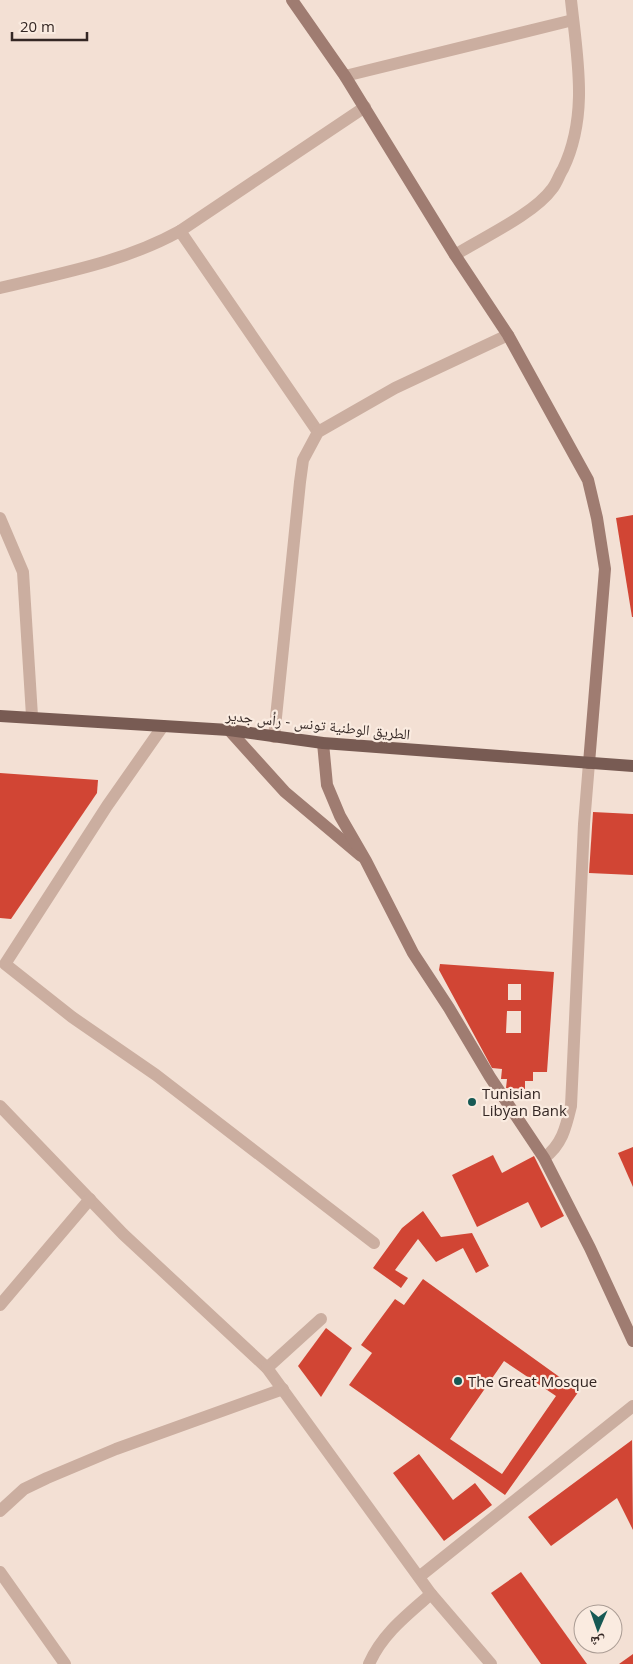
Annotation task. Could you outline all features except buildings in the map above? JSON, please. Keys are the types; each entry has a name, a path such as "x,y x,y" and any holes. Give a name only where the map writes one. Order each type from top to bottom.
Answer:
{"main road":[{"name":"الطريق الوطنية تونس - رأس جدير","path":"0,716 32,716 229,730 323,743 633,766"}],"street":[{"path":"292,0 365,107 455,255 508,335 588,480 597,518 605,569 584,824 571,1106 566,1129 556,1150 544,1158"},
{"path":"455,255 534,206 553,189 575,137 580,109 571,0"},
{"path":"345,76 573,20"},
{"path":"0,288 122,258 152,247 180,231 365,107"},
{"path":"180,231 318,432"},
{"path":"274,737 303,460 318,432 395,388 508,335"},
{"path":"0,518 23,572 32,716"},
{"path":"163,726 107,806 2,966 156,1075 374,1243"},
{"path":"229,730 285,792 366,861"},
{"path":"323,743 327,785 340,816 366,861 413,953 544,1158 590,1248 633,1341"},
{"path":"0,1106 123,1234 267,1368 431,1594 490,1664"},
{"path":"0,1305 90,1199"},
{"path":"267,1368 321,1319"},
{"path":"0,1511 24,1490 47,1478 116,1449 283,1389"},
{"path":"419,1577 633,1406"},
{"path":"0,1572 65,1664"},
{"path":"369,1664 374,1652 394,1626 431,1594"}],"place":[{"name":"Tunisian Libyan Bank","path":"472,1102"},
{"name":"The Great Mosque","path":"458,1381"}]}
